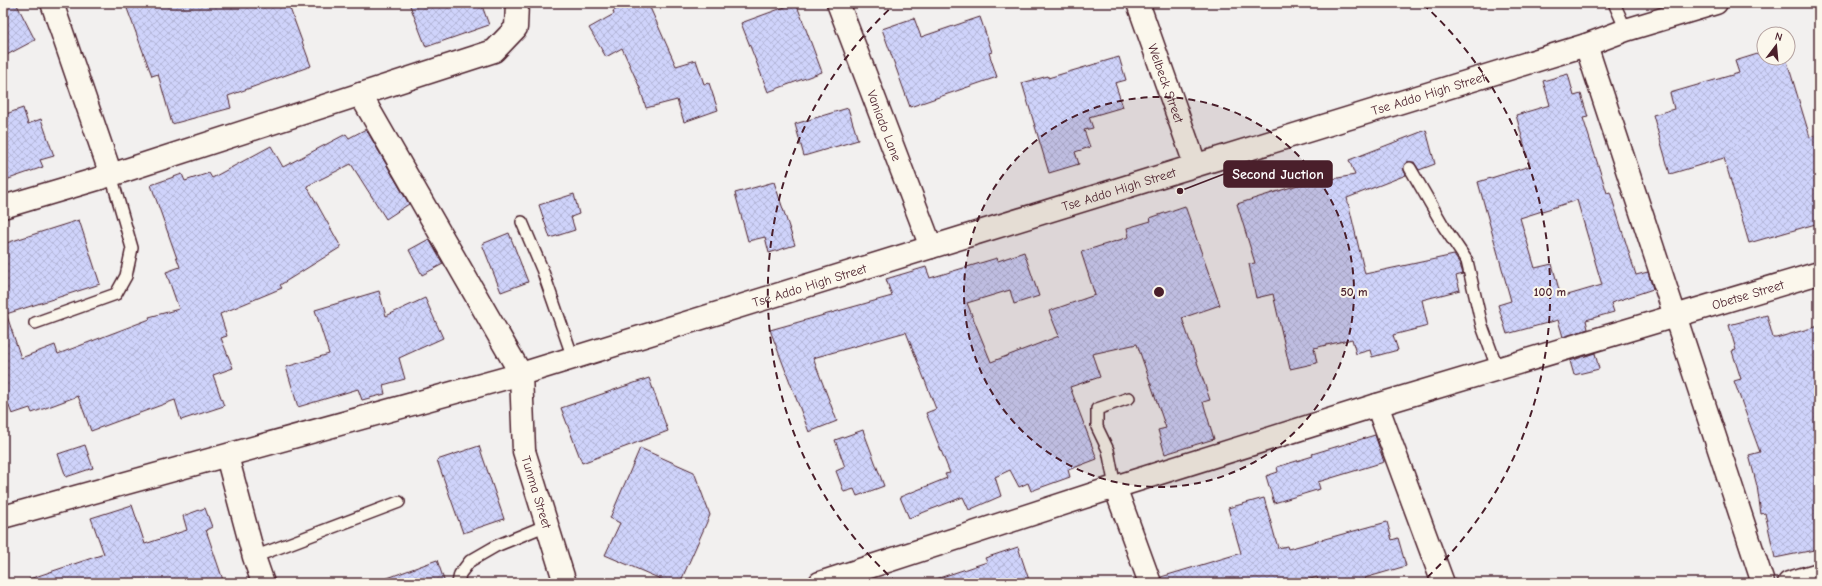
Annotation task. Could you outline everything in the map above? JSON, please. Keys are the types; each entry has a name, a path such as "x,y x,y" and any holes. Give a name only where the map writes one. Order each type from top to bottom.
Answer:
{"street":[{"path":"52,3 111,174"},
{"path":"3,208 494,51 516,28 517,3"},
{"name":"Vaniado Lane","path":"838,3 931,247"},
{"name":"Welbeck Street","path":"1138,3 1195,164"},
{"name":"Tse Addo High Street","path":"3,517 521,374 1195,164 1586,45 1626,30 1716,3"},
{"path":"1586,45 1763,583"},
{"path":"360,94 521,374"},
{"name":"Obetse Street","path":"829,582 1115,487 1377,405 1819,273"},
{"name":"Tunma Street","path":"521,374 524,452 565,583"},
{"path":"1377,405 1443,583"},
{"path":"227,456 254,557 263,583"},
{"path":"1115,487 1150,583"},
{"path":"1789,583 1819,574"}],"lane":[{"path":"1614,3 1626,30"},
{"path":"1410,168 1444,227 1467,261 1482,326 1498,370"},
{"path":"35,323 116,294 126,276 132,248 111,174"},
{"path":"522,222 542,269 573,358"},
{"path":"1115,487 1108,450 1097,427 1097,409 1129,398"},
{"path":"254,557 399,502"},
{"path":"458,583 460,574 470,561 496,546 547,524"}],"building":[{"path":"3,3 16,3 35,40 3,57"},
{"path":"125,3 288,3 311,66 228,96 231,108 172,124 158,74 152,76"},
{"path":"409,3 481,3 489,25 426,47"},
{"path":"630,3 648,3 676,66 696,60 704,84 709,83 718,110 684,122 677,100 646,108 640,88 622,48 606,57 589,28 614,14 613,11"},
{"path":"796,3 822,72 768,92 741,23"},
{"path":"980,17 992,52 989,53 997,77 910,107 882,29 914,18 921,37"},
{"path":"1756,54 1756,66 1788,66 1810,137 1819,134 1819,223 1749,243 1724,158 1670,174 1653,115 1674,109 1670,93 1739,73 1735,61"},
{"path":"1119,57 1126,80 1115,83 1123,107 1089,117 1093,128 1084,130 1090,147 1075,152 1079,164 1049,173 1022,83 1048,76 1048,78"},
{"path":"1568,74 1574,96 1581,94 1588,117 1583,118 1607,193 1610,192 1636,275 1648,272 1653,289 1611,303 1614,312 1586,320 1588,329 1563,337 1558,320 1507,334 1498,305 1511,301 1478,182 1530,166 1516,115 1550,105 1543,81","holes":["1577,200 1602,285 1561,297 1552,264 1535,268 1520,218"]},
{"path":"23,108 28,124 41,119 54,156 40,160 43,167 3,181 3,115"},
{"path":"848,108 858,140 804,156 795,124"},
{"path":"366,129 409,204 386,219 351,164 307,186 341,247 280,285 282,288 220,314 227,336 221,338 233,368 213,375 224,406 181,420 175,400 91,431 78,396 32,413 30,408 12,414 8,404 3,406 3,317 7,316 21,358 55,345 58,354 150,319 149,317 179,309 166,272 180,267 151,185 182,174 185,181 209,173 212,178 271,146 283,167 346,134 349,138"},
{"path":"1426,130 1435,164 1419,170 1414,162 1407,162 1403,168 1406,175 1347,198 1365,274 1454,255 1460,264 1463,274 1456,276 1460,290 1422,300 1428,326 1393,335 1398,350 1372,357 1370,350 1356,354 1352,339 1314,348 1317,363 1290,369 1273,294 1256,298 1249,264 1255,263 1237,204 1298,185 1355,175 1349,160"},
{"path":"774,182 795,245 769,253 765,237 748,241 735,193"},
{"path":"574,194 579,214 571,217 575,230 550,238 539,205"},
{"path":"1185,206 1220,305 1182,318 1210,400 1203,402 1214,439 1165,454 1158,430 1166,428 1137,344 1092,354 1100,377 1070,387 1097,459 1068,470 1070,477 1031,491 1028,483 1019,487 1010,470 995,477 1001,496 969,510 963,497 909,518 900,497 947,478 945,474 950,473 926,413 936,409 906,332 813,358 837,421 809,432 770,330 892,296 886,279 926,267 930,278 997,258 998,261 1024,252 1039,296 1014,304 1010,290 967,303 991,362 1059,336 1049,311 1095,295 1081,252 1129,237 1127,228 1151,221 1150,218"},
{"path":"79,220 100,284 3,315 3,244"},
{"path":"509,233 528,282 501,292 482,244"},
{"path":"429,239 443,264 422,275 409,250"},
{"path":"379,291 386,316 425,298 443,338 399,358 405,379 383,385 385,394 362,400 358,389 298,407 286,367 329,354 315,310"},
{"path":"1767,315 1773,338 1819,326 1819,549 1775,558 1765,513 1761,514 1757,486 1749,455 1760,452 1734,381 1741,379 1732,351 1736,350 1729,325"},
{"path":"1595,353 1599,369 1574,375 1570,361"},
{"path":"649,378 668,431 582,463 561,408"},
{"path":"863,430 884,486 857,496 854,489 844,492 836,471 845,467 835,440"},
{"path":"1375,435 1384,462 1318,482 1320,489 1274,503 1266,476 1278,472 1277,467 1313,456 1312,454"},
{"path":"85,445 93,468 66,477 58,454"},
{"path":"479,446 504,519 463,533 437,460"},
{"path":"640,448 694,472 710,515 680,583 670,583 605,555 620,523 610,518"},
{"path":"1264,498 1278,548 1287,546 1288,549 1387,522 1392,540 1398,538 1406,566 1365,578 1366,583 1319,583 1317,577 1297,583 1162,583 1161,577 1241,553 1228,508"},
{"path":"132,505 145,544 187,530 183,516 205,508 212,527 206,530 224,583 29,583 29,579 104,554 91,518"},
{"path":"1018,547 1030,583 936,583 936,579 987,562 985,558"},
{"path":"437,560 445,583 382,583 382,580"}],"place":[{"name":"Second Juction","path":"1180,191"}]}
